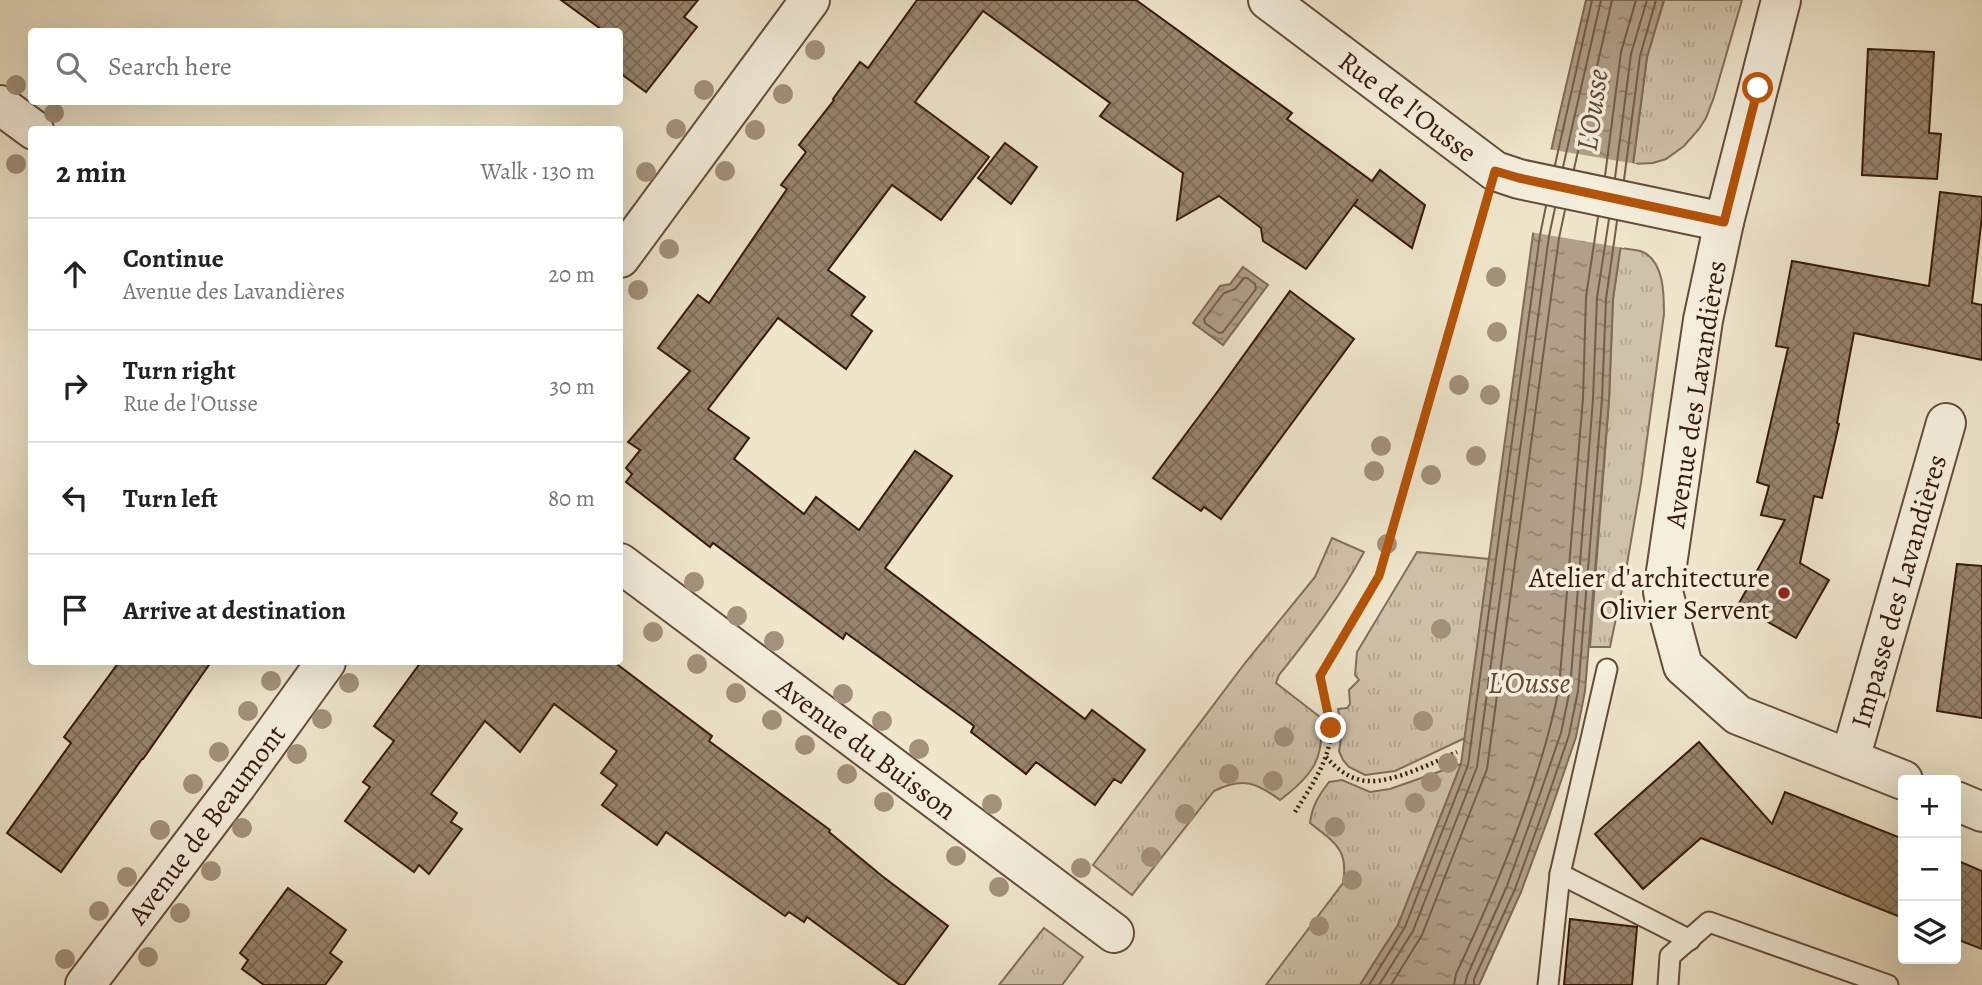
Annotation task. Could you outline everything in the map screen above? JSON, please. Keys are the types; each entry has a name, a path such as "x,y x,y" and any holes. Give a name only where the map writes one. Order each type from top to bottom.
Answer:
{"street":[{"path":"623,254 810,0"},
{"name":"Rue de l'Ousse","path":"1268,0 1507,175 1724,222"},
{"name":"Avenue des Lavandières","path":"1781,0 1724,222 1703,320 1663,592 1683,666 1738,715 1898,778"},
{"path":"0,105 29,126"},
{"name":"Impasse des Lavandières","path":"1850,759 1946,423"},
{"name":"Avenue du Buisson","path":"623,565 1114,933"},
{"name":"Avenue de Beaumont","path":"85,985 237,785 324,665"},
{"path":"1961,803 1982,812"}],"lane":[{"path":"1548,985 1560,874 1608,669"},
{"path":"1560,874 1690,940"},
{"path":"1668,985 1670,956 1709,922 1888,985"}],"path":[{"path":"1295,812 1326,757 1331,728 1320,676 1379,576 1507,175"},
{"path":"1326,757 1336,768 1351,777 1370,782 1421,768 1457,752"}],"green space":[{"path":"1664,0 1742,0 1714,97 1699,129 1684,146 1666,159 1633,164 1647,57"},
{"path":"1620,248 1643,252 1655,263 1661,279 1664,314 1641,483 1610,647 1590,647 1609,400 1613,299"},
{"path":"1332,538 1364,552 1335,600 1279,675 1276,683 1320,717 1321,744 1314,765 1301,783 1280,800 1264,789 1248,783 1233,784 1214,791 1132,895 1093,865 1245,663 1315,577"},
{"path":"1417,552 1489,559 1465,738 1395,771 1365,775 1349,767 1339,751 1342,732 1338,709 1347,708 1350,704 1349,690 1359,680 1355,675 1357,652"},
{"path":"1461,764 1398,925 1360,985 1266,985 1343,883 1342,854 1333,841 1310,823 1316,801 1329,782 1342,780 1370,792 1390,789"},
{"path":"1044,928 1083,957 1062,985 999,985"}],"water":[{"name":"L'Ousse","path":"1586,0 1664,0 1647,57 1613,299 1609,400 1585,691 1576,737 1521,892 1479,985 1360,985 1398,925 1461,764 1533,234"},
{"path":"1243,267 1268,285 1223,345 1193,323 1220,286 1230,284"}],"pier":[{"path":"1548,149 1637,164 1624,248 1530,232"}],"building":[{"path":"561,0 698,0 684,17 697,27 646,92 623,75 623,28 600,28"},
{"path":"917,0 1136,0 1292,113 1287,119 1372,181 1380,170 1425,205 1412,248 1354,205 1358,199 1306,269 1263,241 1261,228 1219,196 1177,220 1183,173 1100,116 1110,103 983,11 915,102 989,157 941,220 892,185 828,270 865,297 851,315 872,331 846,369 778,318 708,409 749,438 734,459 804,514 816,497 859,530 915,451 952,476 885,568 1085,719 1092,710 1145,750 1121,783 1114,779 1095,805 1036,762 1026,774 971,732 974,726 846,633 843,639 713,543 710,547 626,482 632,474 626,468 640,450 628,442 690,371 658,348 698,295 709,303 787,189 781,185 806,152 799,145 860,62 868,68"},
{"path":"1868,49 1934,52 1929,133 1941,134 1937,179 1862,175"},
{"path":"1005,143 1037,167 1011,204 978,178"},
{"path":"1940,192 1982,197 1972,303 1982,305 1982,360 1854,333 1837,423 1839,424 1822,498 1814,496 1800,563 1829,580 1796,638 1738,605 1785,520 1761,515 1769,486 1757,482 1788,348 1776,346 1792,261 1929,286"},
{"path":"1290,291 1354,339 1221,519 1204,507 1201,511 1153,478"},
{"path":"1957,564 1982,566 1982,718 1937,711"},
{"path":"117,665 209,665 61,872 7,833 71,743 64,737"},
{"path":"419,665 618,665 712,736 709,741 830,830 829,832 882,876 948,926 904,985 900,985 807,917 804,922 789,912 785,916 666,832 657,845 602,805 617,785 601,773 617,751 554,704 520,752 485,721 431,794 457,813 451,822 462,829 429,874 419,865 414,872 345,821 370,787 363,782 394,741 374,726"},
{"path":"1699,742 1772,824 1785,792 1898,837 1898,916 1701,838 1643,889 1595,834"},
{"path":"1961,862 1982,871 1982,949 1961,941"},
{"path":"288,888 346,930 330,953 342,962 325,985 264,985 242,969 248,960 240,953"},
{"path":"1570,919 1637,927 1632,985 1564,985"}],"place":[{"name":"Atelier d'architecture Olivier Servent","path":"1784,593"}],"route":[{"path":"1331,728 1320,676 1379,576 1495,171 1724,222 1758,88"}]}
